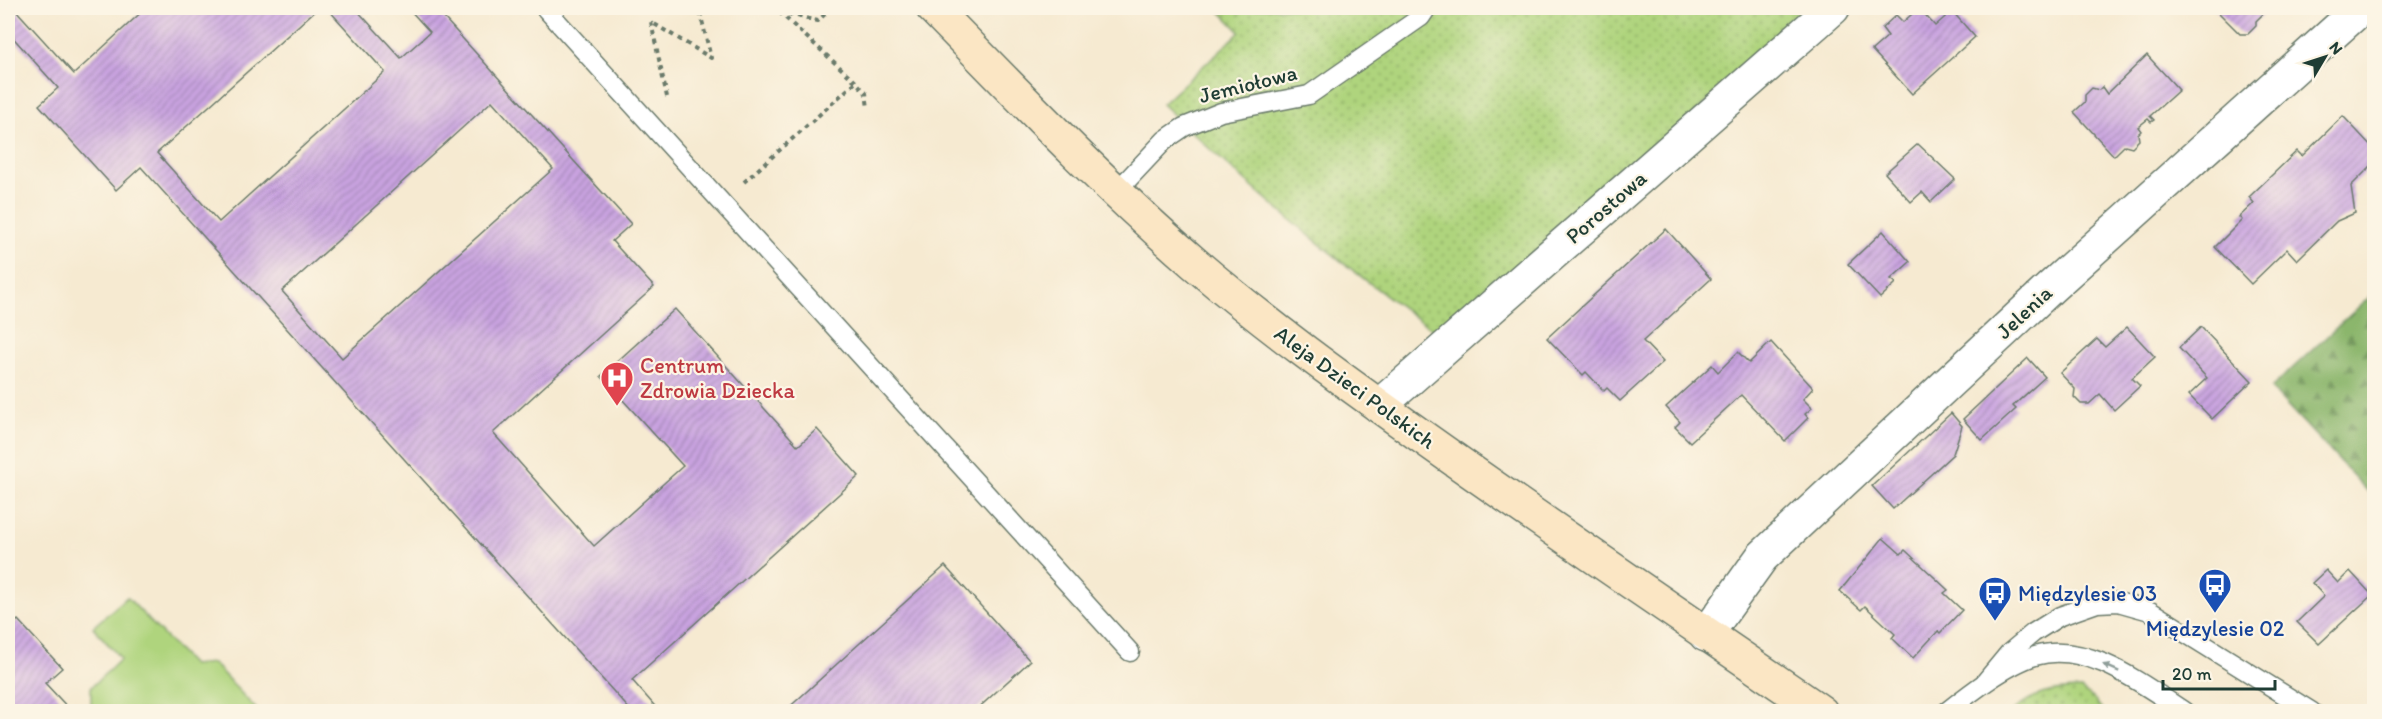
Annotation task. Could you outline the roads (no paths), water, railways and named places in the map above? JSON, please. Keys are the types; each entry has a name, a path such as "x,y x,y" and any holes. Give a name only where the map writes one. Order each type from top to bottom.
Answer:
{"street":[{"name":"Aleja Dzieci Polskich","path":"933,8 1116,192 1196,264 1284,336 1379,406 1706,635 1821,711"},
{"name":"Porostowa","path":"1379,406 1833,8"},
{"name":"Jelenia","path":"1706,635 1762,557 2049,288 2361,8"}],"lane":[{"path":"545,8 1130,652"},
{"name":"Jemiołowa","path":"1116,192 1165,140 1184,127 1221,112 1310,95 1421,17 1427,8"},
{"path":"1986,682 2009,652 2060,616 2097,603 2118,602 2150,611 2312,711"},
{"path":"1946,711 1986,682 2034,657 2054,653 2074,654 2114,669 2185,711"}],"place":[{"name":"Centrum Zdrowia Dziecka","path":"617,407"},
{"name":"Międzylesie 02","path":"2215,614"},
{"name":"Międzylesie 03","path":"1995,622"}]}
